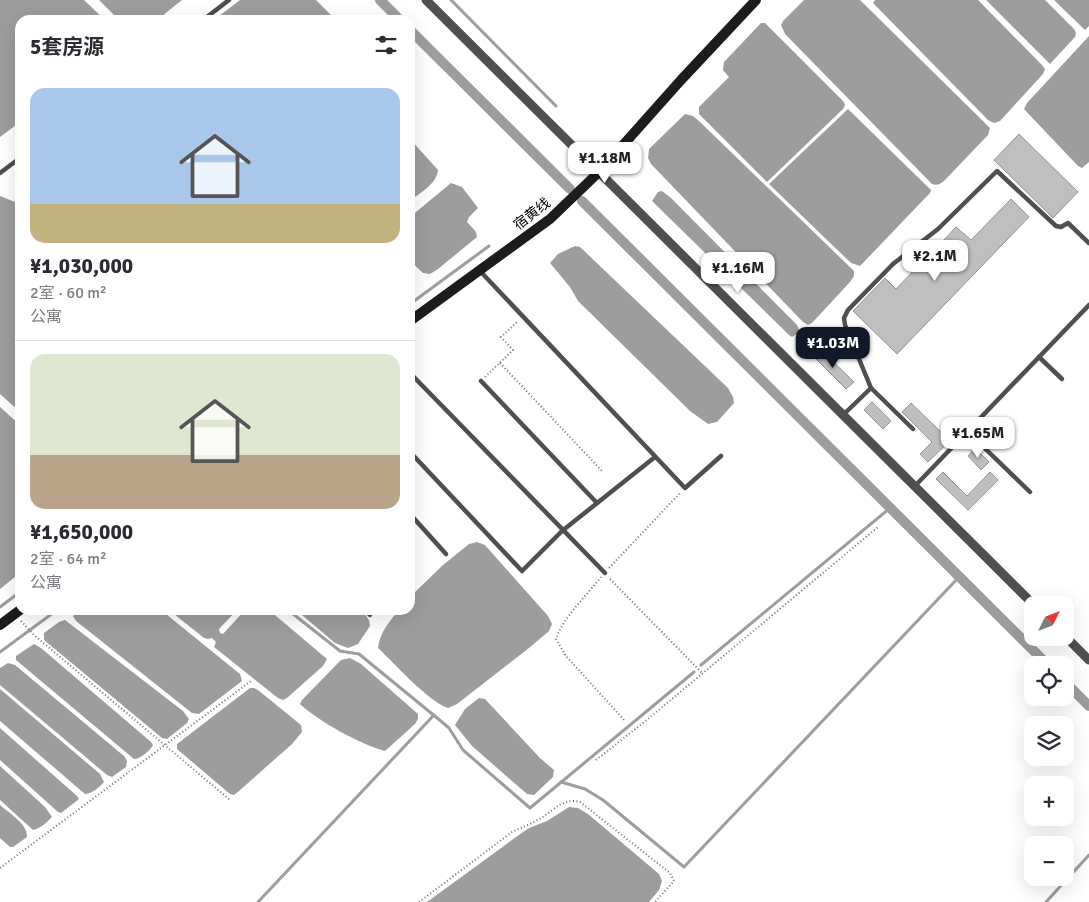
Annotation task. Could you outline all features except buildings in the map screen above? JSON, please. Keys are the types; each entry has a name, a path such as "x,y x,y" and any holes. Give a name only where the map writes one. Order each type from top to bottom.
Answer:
{"main road":[{"name":"宿黄线","path":"415,316 550,219 599,172 756,0"},
{"path":"0,625 15,614"}],"street":[{"path":"426,0 1025,596"},
{"path":"1074,645 1089,660"}],"lane":[{"path":"210,15 229,0"},
{"path":"0,173 15,162"},
{"path":"914,429 871,388 845,325 846,313 893,264 938,230 995,172 999,172 1056,226 1061,227 1068,223 1089,243"},
{"path":"479,270 685,488 721,456"},
{"path":"915,486 1089,305"},
{"path":"1039,357 1062,379"},
{"path":"415,378 604,573"},
{"path":"481,381 597,503"},
{"path":"843,415 871,388"},
{"path":"968,432 1030,492"},
{"path":"415,457 522,571 562,531 655,457"},
{"path":"415,520 446,554"}],"path":[{"path":"481,381 513,350 501,337 523,316"},
{"path":"500,363 602,472"},
{"path":"625,720 566,656 556,639 558,632 565,622 604,573 685,488"},
{"path":"596,760 878,526"},
{"path":"604,573 702,673"},
{"path":"26,627 230,800"},
{"path":"0,868 166,746 250,681"},
{"path":"418,902 512,832 524,825 540,820 565,802 573,800 580,802 670,873 674,881 655,902"}],"shaded area":[{"path":"0,0 84,0 100,15 15,15 15,126 0,137"},
{"path":"99,0 182,0 163,15 114,15"},
{"path":"240,0 316,0 331,15 220,15"},
{"path":"804,0 860,0 990,128 988,135 944,181 935,185 932,184 785,34 781,25 783,21"},
{"path":"875,0 978,0 1042,65 1045,69 1043,74 1000,121 994,123 988,120 873,3"},
{"path":"986,0 1045,0 1074,29 1075,37 1050,64"},
{"path":"1054,0 1089,0 1089,26 1085,30"},
{"path":"761,23 765,23 845,105 767,182 699,114 699,107 729,77 723,70 724,62"},
{"path":"1089,36 1089,162 1082,168 1024,109 1027,103"},
{"path":"848,109 931,190 860,266 851,263 769,184"},
{"path":"685,114 693,116 700,122 854,271 854,276 850,282 812,323 808,325 803,322 651,164 648,158 649,149"},
{"path":"415,145 438,170 435,180 415,197"},
{"path":"451,183 462,187 478,208 469,217 467,222 476,232 477,237 438,269 430,274 423,273 415,266 415,213"},
{"path":"662,191 797,325 800,332 792,337 789,335 652,201 658,192"},
{"path":"0,196 15,202 15,408 0,394"},
{"path":"575,246 580,247 728,388 734,403 717,422 708,424 690,411 578,301 570,287 550,263 558,254"},
{"path":"0,407 15,420 15,577 0,589"},
{"path":"477,542 485,545 548,616 552,624 549,631 529,648 457,704 448,708 431,698 378,648 383,632 395,615 415,615 415,592 443,565 469,544"},
{"path":"167,615 240,674 242,681 199,714 192,713 76,621 73,616"},
{"path":"175,615 232,615 219,629 220,633 223,634 240,615 275,615 327,659 323,666 283,700 214,647 216,642 212,638 204,638"},
{"path":"302,615 366,615 370,626 358,644 348,648 335,643"},
{"path":"65,620 183,711 189,719 187,723 167,739 162,738 44,640 44,633"},
{"path":"34,644 151,742 153,745 150,750 134,759 16,660 16,656"},
{"path":"350,658 361,664 418,714 415,724 385,751 340,732 300,704 341,660"},
{"path":"8,663 15,665 124,756 127,761 126,767 112,777 107,775 0,685 0,668"},
{"path":"250,688 258,690 301,725 302,732 292,744 234,795 230,794 177,749 177,744"},
{"path":"0,689 100,774 104,782 93,792 85,794 0,721"},
{"path":"479,698 485,699 540,758 554,770 553,777 534,795 527,794 472,746 455,725 465,709"},
{"path":"0,728 79,799 61,813 58,812 0,760"},
{"path":"0,766 45,807 52,817 41,827 33,830 0,800"},
{"path":"0,805 21,823 26,832 27,837 13,847 10,847 0,838"},
{"path":"569,807 578,808 588,814 659,874 662,881 659,890 649,902 427,902 529,828 547,821"}],"waterway":[{"path":"380,0 395,15"},
{"path":"451,0 556,106"},
{"path":"415,35 570,189"},
{"path":"582,201 1039,656"},
{"path":"415,300 489,246"},
{"path":"701,665 890,508"},
{"path":"561,782 585,789 603,800 684,867 959,577"},
{"path":"0,607 15,596"},
{"path":"0,652 50,615"},
{"path":"294,615 340,651 359,654 449,728 463,750 530,808 694,672"},
{"path":"1074,691 1089,706"},
{"path":"258,902 434,715"},
{"path":"1046,902 1089,855"}]}
